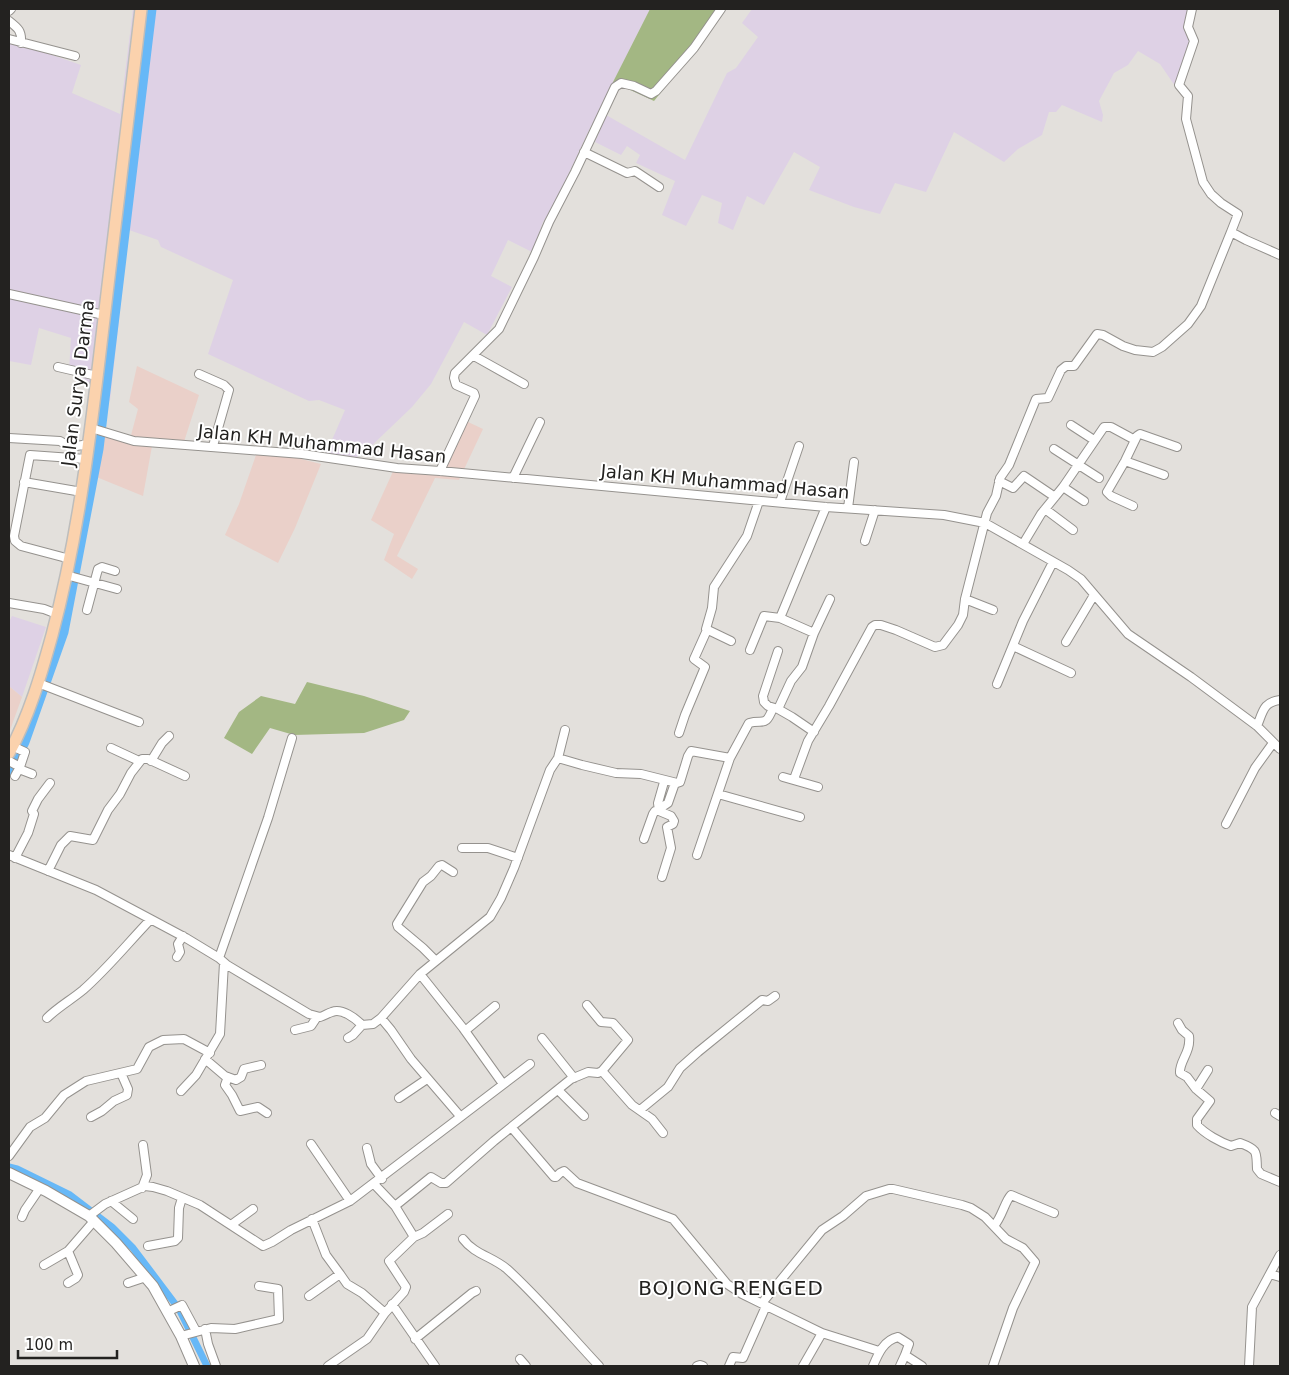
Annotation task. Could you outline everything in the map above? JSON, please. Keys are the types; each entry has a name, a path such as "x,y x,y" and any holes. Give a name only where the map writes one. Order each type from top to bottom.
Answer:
{"main road":[{"name":"Jalan Surya Darma","path":"15,749 40,683 57,614 70,576 70,559 86,459 94,429 97,376 141,9"},
{"path":"9,1173 92,1217 153,1286 183,1335 194,1366"}],"street":[{"path":"440,471 475,396 474,393 456,385 455,373 499,329 615,87 622,83 651,94 656,92 694,48 721,9"},
{"path":"794,780 808,741 872,627 875,625 896,630 935,647 946,642 962,619 987,513 996,496 999,481 1009,465 1035,400 1038,398 1048,398 1061,370 1066,366 1074,366 1095,336 1101,334 1135,350 1153,352 1162,348 1188,324 1201,306 1238,214 1221,204 1202,182 1186,119 1188,96 1179,85 1194,41 1188,27 1192,9"},
{"path":"9,21 22,34 21,43"},
{"path":"9,39 75,56"},
{"path":"584,152 627,173 635,171 659,187"},
{"path":"1231,232 1280,254"},
{"path":"9,294 104,315"},
{"path":"474,356 524,384"},
{"path":"58,367 97,376"},
{"path":"200,374 224,385 229,390 213,446"},
{"path":"513,478 540,422"},
{"path":"1071,425 1094,440"},
{"path":"1023,544 1100,430 1106,426 1135,440"},
{"name":"Jalan KH Muhammad Hasan","path":"94,429 134,441 302,454 397,468 826,507 944,514 985,523 1081,579 1128,634 1191,677 1257,726 1280,749"},
{"path":"1133,506 1111,496 1107,492 1135,440 1140,434 1177,447"},
{"path":"9,438 60,441 70,447 89,444"},
{"path":"780,502 799,446"},
{"path":"1054,449 1099,478"},
{"path":"70,559 21,546 15,541 14,536 28,457 32,454 86,459"},
{"path":"1125,461 1164,475"},
{"path":"848,508 854,462"},
{"path":"999,481 1013,488 1024,476 1055,497"},
{"path":"24,482 82,492"},
{"path":"1063,487 1084,501"},
{"path":"679,733 705,667 705,665 694,659 707,630 714,588 744,541 760,501"},
{"path":"780,618 826,507"},
{"path":"865,541 875,510"},
{"path":"1045,510 1073,530"},
{"path":"997,684 1023,621 1054,562"},
{"path":"87,610 100,568 115,571"},
{"path":"70,576 117,589"},
{"path":"1066,642 1094,595"},
{"path":"697,855 730,758 749,723 767,720 802,667 814,633 830,599"},
{"path":"965,600 993,610"},
{"path":"9,603 57,614"},
{"path":"750,650 764,616 780,618 814,633"},
{"path":"707,630 731,641"},
{"path":"1013,646 1071,673"},
{"path":"778,652 763,696 764,702 814,732"},
{"path":"40,683 139,722"},
{"path":"1257,726 1266,705 1272,701 1280,700"},
{"path":"348,1038 362,1025 373,1024 381,1018 420,974 490,917 501,898 518,858 550,770 558,758 565,730"},
{"path":"151,761 168,736"},
{"path":"180,1091 196,1075 220,1034 221,961 292,738"},
{"path":"1226,824 1255,768 1273,743"},
{"path":"111,748 139,762"},
{"path":"15,749 25,755 15,776"},
{"path":"558,758 582,765 616,772 641,774 664,782 675,783 680,782 688,756 692,750 730,758"},
{"path":"48,871 61,845 70,836 93,840 108,810 142,758 185,776"},
{"path":"9,761 32,774"},
{"path":"783,777 818,786"},
{"path":"659,810 658,804 664,782"},
{"path":"50,783 34,806 32,811 34,814 28,833 12,856 96,890 183,936 295,1006 317,1017 341,1011 362,1025"},
{"path":"644,839 653,814 668,803 675,783"},
{"path":"718,794 800,817"},
{"path":"659,810 671,816 674,821 667,828 671,848 662,877"},
{"path":"462,848 488,848 518,858"},
{"path":"436,962 397,924 423,882 431,876 438,866 445,866 453,872"},
{"path":"47,1018 95,979 150,920"},
{"path":"177,958 180,952 178,944 183,936"},
{"path":"420,974 465,1031 503,1084"},
{"path":"640,1110 668,1087 680,1068 704,1047 762,1000 768,1001 774,996"},
{"path":"395,1206 431,1177 440,1183 446,1183 494,1141 574,1078 588,1072 598,1073 602,1071 628,1040 613,1023 601,1022 587,1005"},
{"path":"465,1031 495,1006"},
{"path":"295,1030 311,1026 317,1017"},
{"path":"381,1018 427,1079 460,1116"},
{"path":"1178,1023 1189,1036 1190,1044 1180,1071 1210,1101 1197,1119 1197,1125 1200,1129 1226,1144 1232,1146 1240,1143 1254,1150 1257,1155 1257,1169 1261,1174 1280,1182"},
{"path":"9,1156 30,1128 56,1107 64,1094 86,1081 137,1069 149,1047 163,1040 184,1038 208,1056 228,1077 239,1079 244,1069 261,1066"},
{"path":"542,1038 574,1078"},
{"path":"44,1265 68,1251 92,1217 108,1203 142,1188 153,1187 167,1191 200,1205 262,1246 272,1242 291,1230 350,1201 382,1179 460,1116 530,1064"},
{"path":"1196,1089 1208,1070"},
{"path":"602,1071 632,1105 652,1119 663,1133"},
{"path":"91,1117 114,1101 127,1095 128,1089 122,1073"},
{"path":"228,1077 225,1085 240,1111 258,1107 267,1113"},
{"path":"399,1098 427,1079"},
{"path":"558,1090 584,1116"},
{"path":"512,1128 554,1177 564,1172 577,1183 673,1219 727,1284 764,1305 822,1332 879,1351"},
{"path":"311,1144 350,1201"},
{"path":"142,1188 147,1175 143,1145"},
{"path":"367,1148 371,1164 382,1179"},
{"path":"374,1184 395,1206 414,1237"},
{"path":"22,1217 40,1188"},
{"path":"729,1366 734,1357 742,1359 764,1305 822,1230 869,1195 889,1189 971,1208 985,1217 1006,1239 1023,1248 1035,1263 1025,1280 1013,1308 993,1366"},
{"path":"994,1226 1002,1214 1008,1198 1011,1196 1054,1213"},
{"path":"148,1246 175,1241 178,1238 179,1208 182,1198"},
{"path":"108,1203 133,1219"},
{"path":"231,1225 253,1209"},
{"path":"328,1366 339,1363 367,1339 392,1304 404,1292 406,1287 389,1260 414,1237 423,1233 448,1214"},
{"path":"312,1219 326,1255 347,1284 362,1293 385,1313"},
{"path":"463,1239 473,1249 507,1269 600,1366"},
{"path":"68,1251 78,1275 68,1283"},
{"path":"1249,1366 1252,1307 1280,1255"},
{"path":"309,1296 340,1274"},
{"path":"1270,1274 1280,1276"},
{"path":"128,1283 146,1277"},
{"path":"183,1335 210,1328 235,1329 279,1319 278,1289 259,1286"},
{"path":"415,1339 476,1291"},
{"path":"392,1304 435,1366"},
{"path":"170,1311 182,1305 195,1331"},
{"path":"205,1329 216,1366"},
{"path":"803,1366 822,1332"},
{"path":"873,1366 879,1351 892,1339 898,1337 909,1344 900,1366"},
{"path":"905,1355 922,1366"},
{"path":"520,1359 526,1366"},
{"path":"697,1366 703,1366"}],"shaded area":[{"path":"133,9 650,9 599,111 685,160 727,73 736,68 758,37 742,23 752,9 1189,9 1186,19 1187,31 1192,40 1175,86 1160,64 1138,51 1128,65 1114,73 1099,101 1103,115 1102,122 1062,105 1056,112 1049,112 1042,135 1018,149 1004,162 954,132 926,192 895,183 880,214 854,207 809,190 820,167 794,152 764,205 747,196 733,230 718,223 722,203 702,195 686,226 662,215 675,181 636,163 640,155 627,146 621,155 595,142 600,130 591,126 554,205 543,222 532,252 508,240 491,276 512,287 487,335 464,322 431,384 412,407 365,452 350,461 325,456 345,410 319,400 309,401 208,354 233,280 161,247 158,240 129,230 110,401 69,370 71,338 39,328 31,365 9,361 9,40 81,65 72,93 120,114"},
{"path":"137,366 199,395 182,448 152,446 143,496 94,476 103,433 130,439 138,409 129,402"},
{"path":"466,421 483,429 459,480 435,478 397,556 418,569 412,579 384,560 394,534 371,520 395,467 436,472"},
{"path":"257,452 281,454 321,464 295,528 278,563 225,535 239,504"},
{"path":"12,616 46,627 22,697 9,686 9,622"},
{"path":"9,686 22,697 9,733"}],"green space":[{"path":"650,9 724,9 693,53 654,101 613,82"},
{"path":"307,682 364,696 410,711 404,720 364,733 294,735 270,728 252,754 224,738 239,712 261,696 295,704"}],"waterway":[{"path":"9,771 24,742 63,632 98,449 151,9"},
{"path":"9,1167 17,1169 70,1195 112,1227 133,1248 179,1309 207,1366"}],"district":[{"name":"BOJONG RENGED","path":"731,1288"}]}
